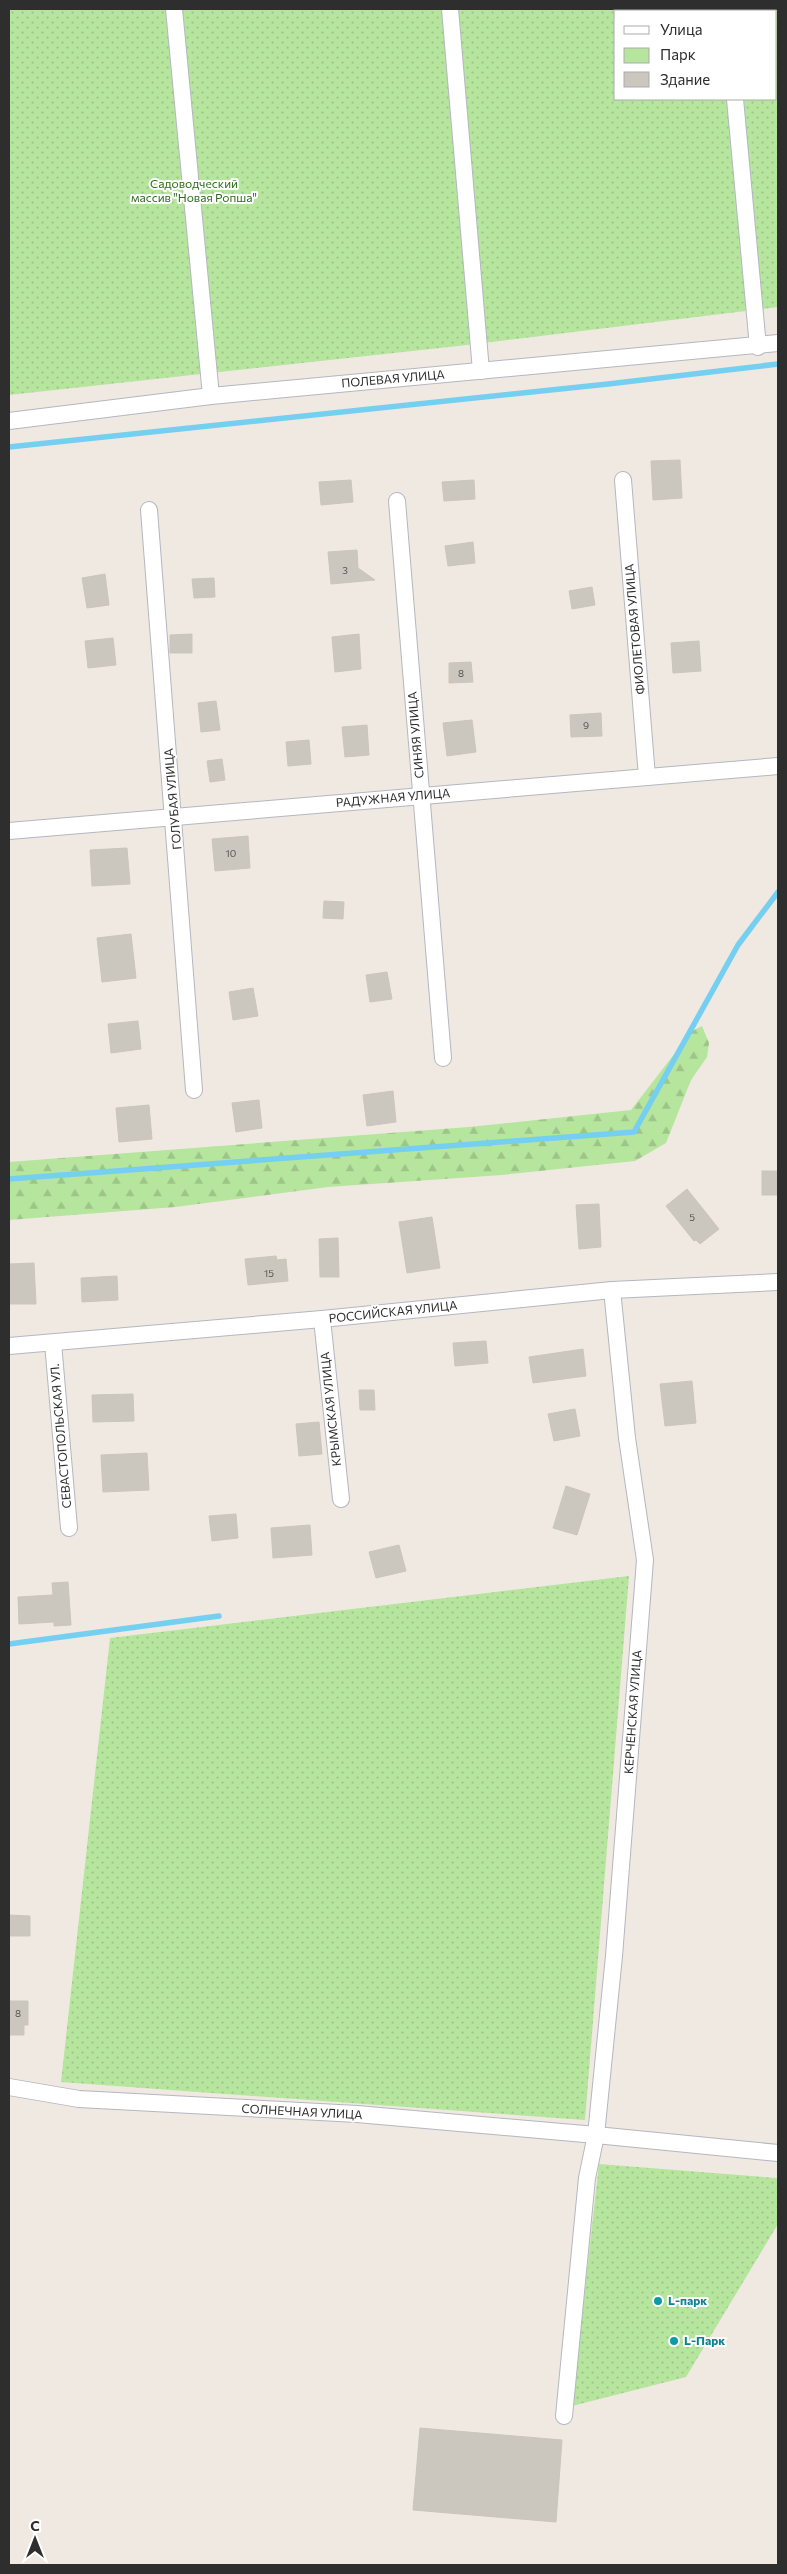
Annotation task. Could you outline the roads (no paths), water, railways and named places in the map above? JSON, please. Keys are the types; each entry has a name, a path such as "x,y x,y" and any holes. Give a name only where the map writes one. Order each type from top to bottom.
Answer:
{"street":[{"path":"174,9 211,396"},
{"path":"450,9 481,371"},
{"path":"735,100 758,347"},
{"name":"ПОЛЕВАЯ УЛИЦА","path":"9,421 211,396 758,347 778,343"},
{"name":"ФИОЛЕТОВАЯ УЛИЦА","path":"623,480 646,778"},
{"name":"СИНЯЯ УЛИЦА","path":"397,501 443,1058"},
{"name":"ГОЛУБАЯ УЛИЦА","path":"149,510 194,1090"},
{"name":"РАДУЖНАЯ УЛИЦА","path":"9,830 778,766"},
{"name":"РОССИЙСКАЯ УЛИЦА","path":"9,1346 322,1319 612,1290 778,1282"},
{"name":"КЕРЧЕНСКАЯ УЛИЦА","path":"564,2416 587,2178 596,2135 614,1956 645,1560 627,1438 612,1290"},
{"name":"КРЫМСКАЯ УЛИЦА","path":"322,1319 340,1499"},
{"name":"СЕВАСТОПОЛЬСКАЯ УЛ.","path":"53,1343 69,1528"},
{"name":"СОЛНЕЧНАЯ УЛИЦА","path":"9,2087 79,2099 357,2114 778,2153"}],"waterway":[{"path":"9,447 608,384 778,364"},
{"path":"9,1179 634,1132 738,945 778,892"},
{"path":"9,1644 219,1616"}],"place":[{"name":"L-парк","path":"658,2301"},
{"name":"L-Парк","path":"674,2341"}],"park label":[{"name":"Садоводческий массив \"Новая Ропша\"","path":"194,191"}]}
